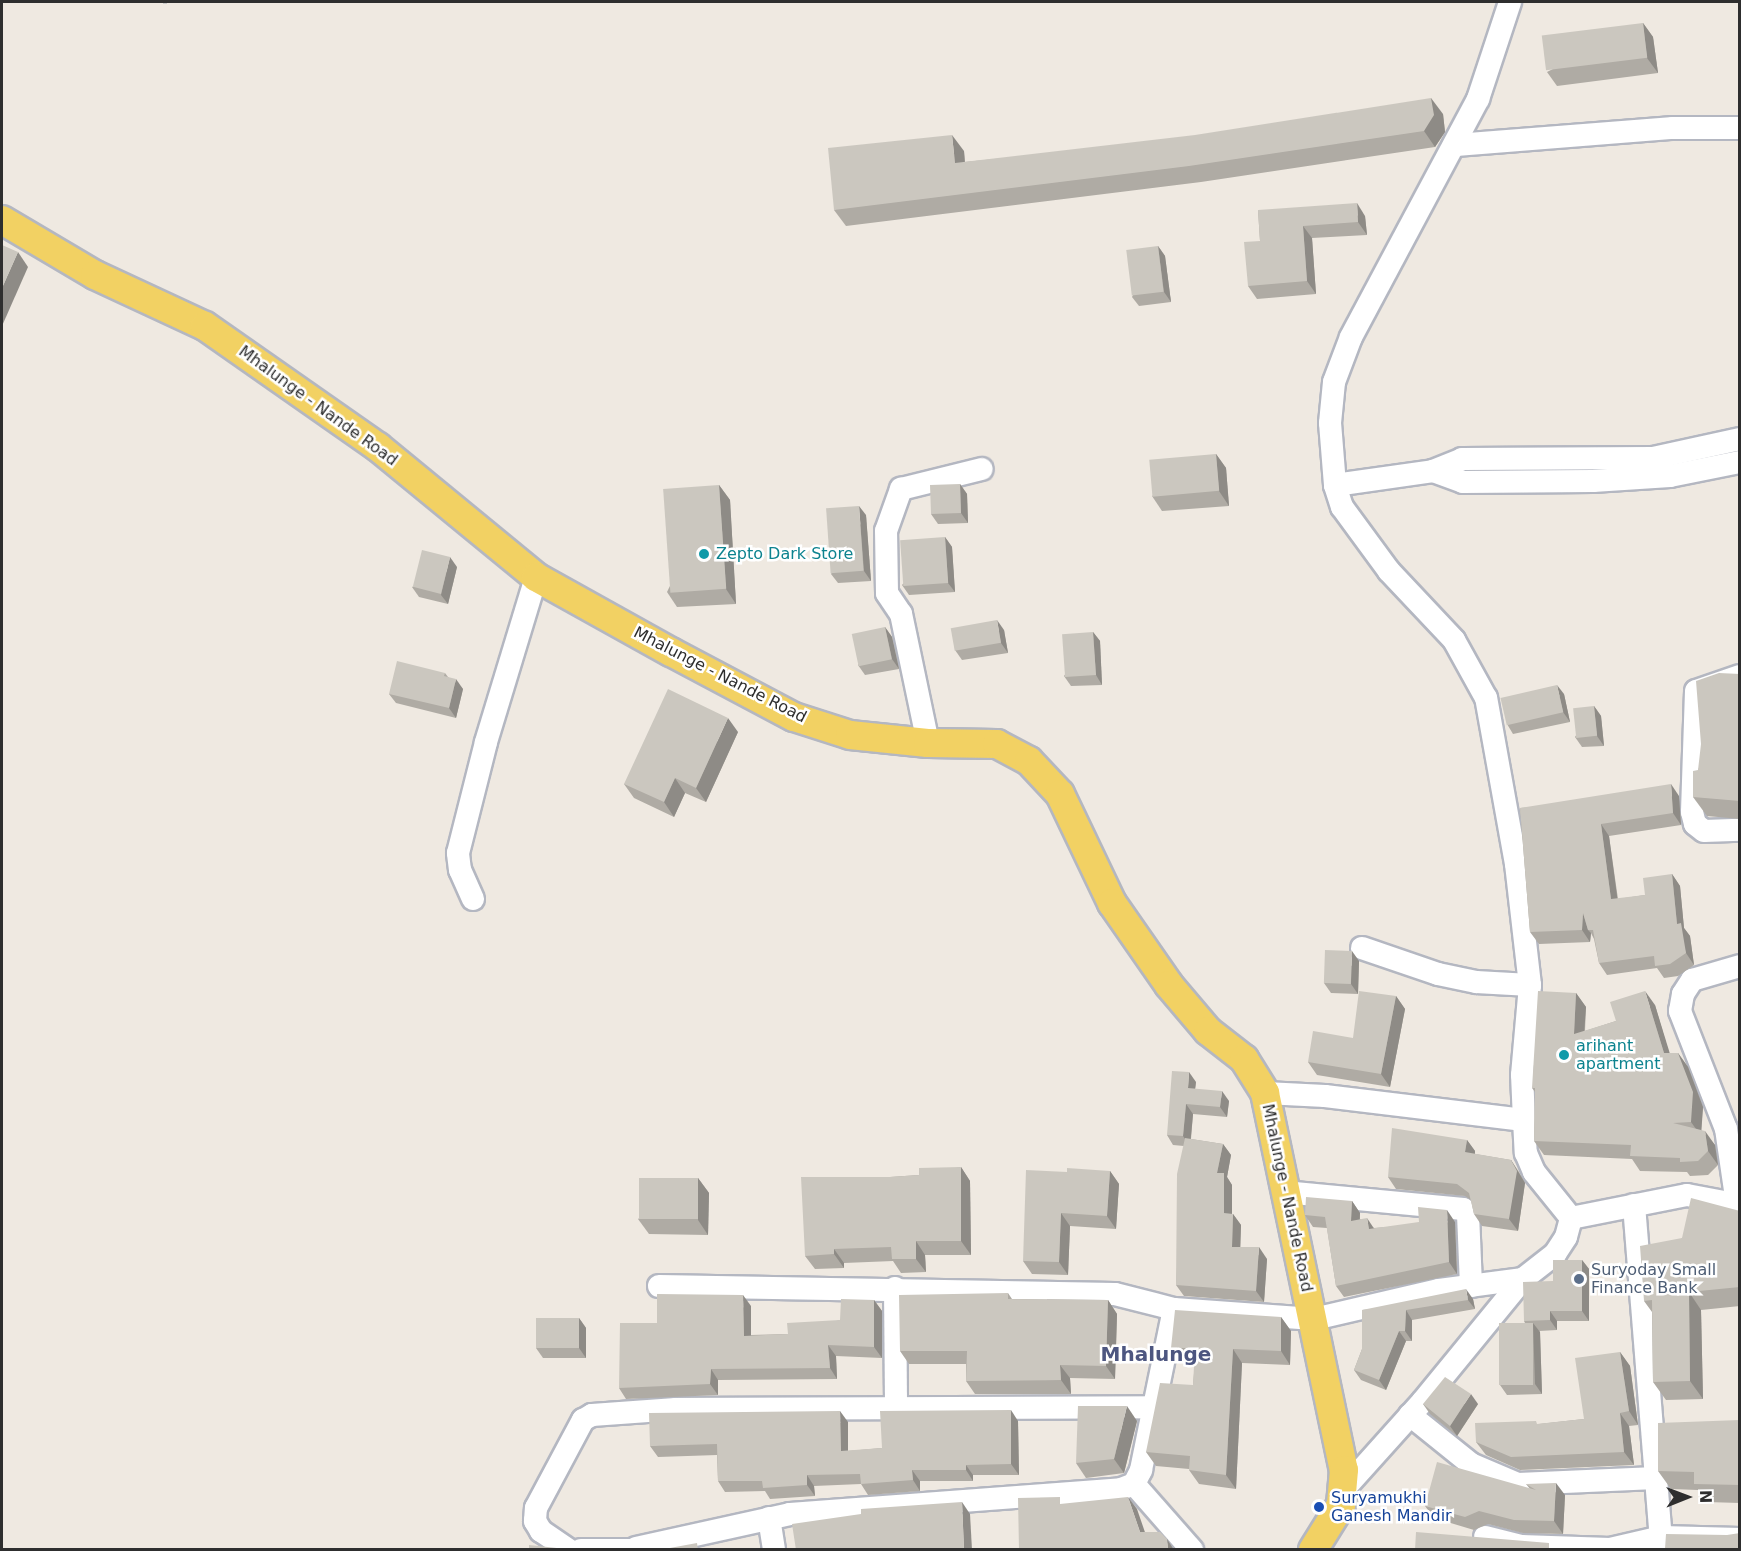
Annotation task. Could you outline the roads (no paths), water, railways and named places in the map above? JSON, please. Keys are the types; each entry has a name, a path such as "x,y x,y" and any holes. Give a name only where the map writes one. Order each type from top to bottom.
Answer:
{"main road":[{"name":"Mhalunge - Nande Road","path":"2,220 95,275 205,326 298,388 378,447 536,577 794,717 850,735 928,743 997,744 1029,761 1060,794 1112,903 1169,985 1208,1031 1244,1059 1264,1093 1284,1192 1314,1319 1345,1488"},
{"path":"1313,1550 1336,1518 1345,1488"}],"street":[{"path":"1510,2 1478,99 1456,145 1363,313 1334,382 1330,423 1335,484 1342,507 1389,571 1454,640 1486,698 1516,864 1530,984 1522,1075 1526,1153 1534,1172 1571,1218"},
{"path":"1456,145 1673,128 1740,128"},
{"path":"1335,484 1432,471 1462,459 1653,458 1740,439"},
{"path":"1432,471 1463,482 1593,482 1670,476 1740,462"},
{"path":"928,743 901,614 887,592 886,531 901,489 982,469"},
{"path":"473,899 460,870 458,853 486,742 536,577"},
{"path":"1740,676 1696,691 1692,812 1695,824 1704,831 1740,830"},
{"path":"1362,948 1457,978 1530,984"},
{"path":"1571,1218 1687,1195 1738,1205 1733,1131 1680,1011 1683,994 1692,980 1740,966"},
{"path":"1264,1093 1325,1096 1524,1120"},
{"path":"1284,1192 1463,1209 1468,1214 1471,1286"},
{"path":"1634,1205 1661,1538"},
{"path":"1345,1488 1410,1415 1523,1279 1555,1254 1566,1237 1571,1218"},
{"path":"659,1286 895,1288 1115,1294 1174,1309 1314,1319 1471,1286 1523,1279"},
{"path":"895,1288 896,1408"},
{"path":"581,1550 636,1549 770,1518 1121,1489 1134,1485 1141,1470 1174,1309"},
{"path":"569,1550 560,1547 541,1531 535,1521 536,1508 583,1420 592,1415 676,1409 1154,1407"},
{"path":"1410,1415 1471,1464 1518,1484 1656,1478"},
{"path":"1134,1485 1192,1550"},
{"path":"770,1518 774,1550"},
{"path":"1485,1537 1521,1546 1610,1549 1661,1538 1740,1539"}],"place":[{"name":"Zepto Dark Store","path":"704,554"},
{"name":"arihant apartment","path":"1564,1055"},
{"name":"Suryoday Small Finance Bank","path":"1579,1279"},
{"name":"Suryamukhi Ganesh Mandir","path":"1319,1507"}],"district":[{"name":"Mhalunge","path":"1156,1354"}]}
